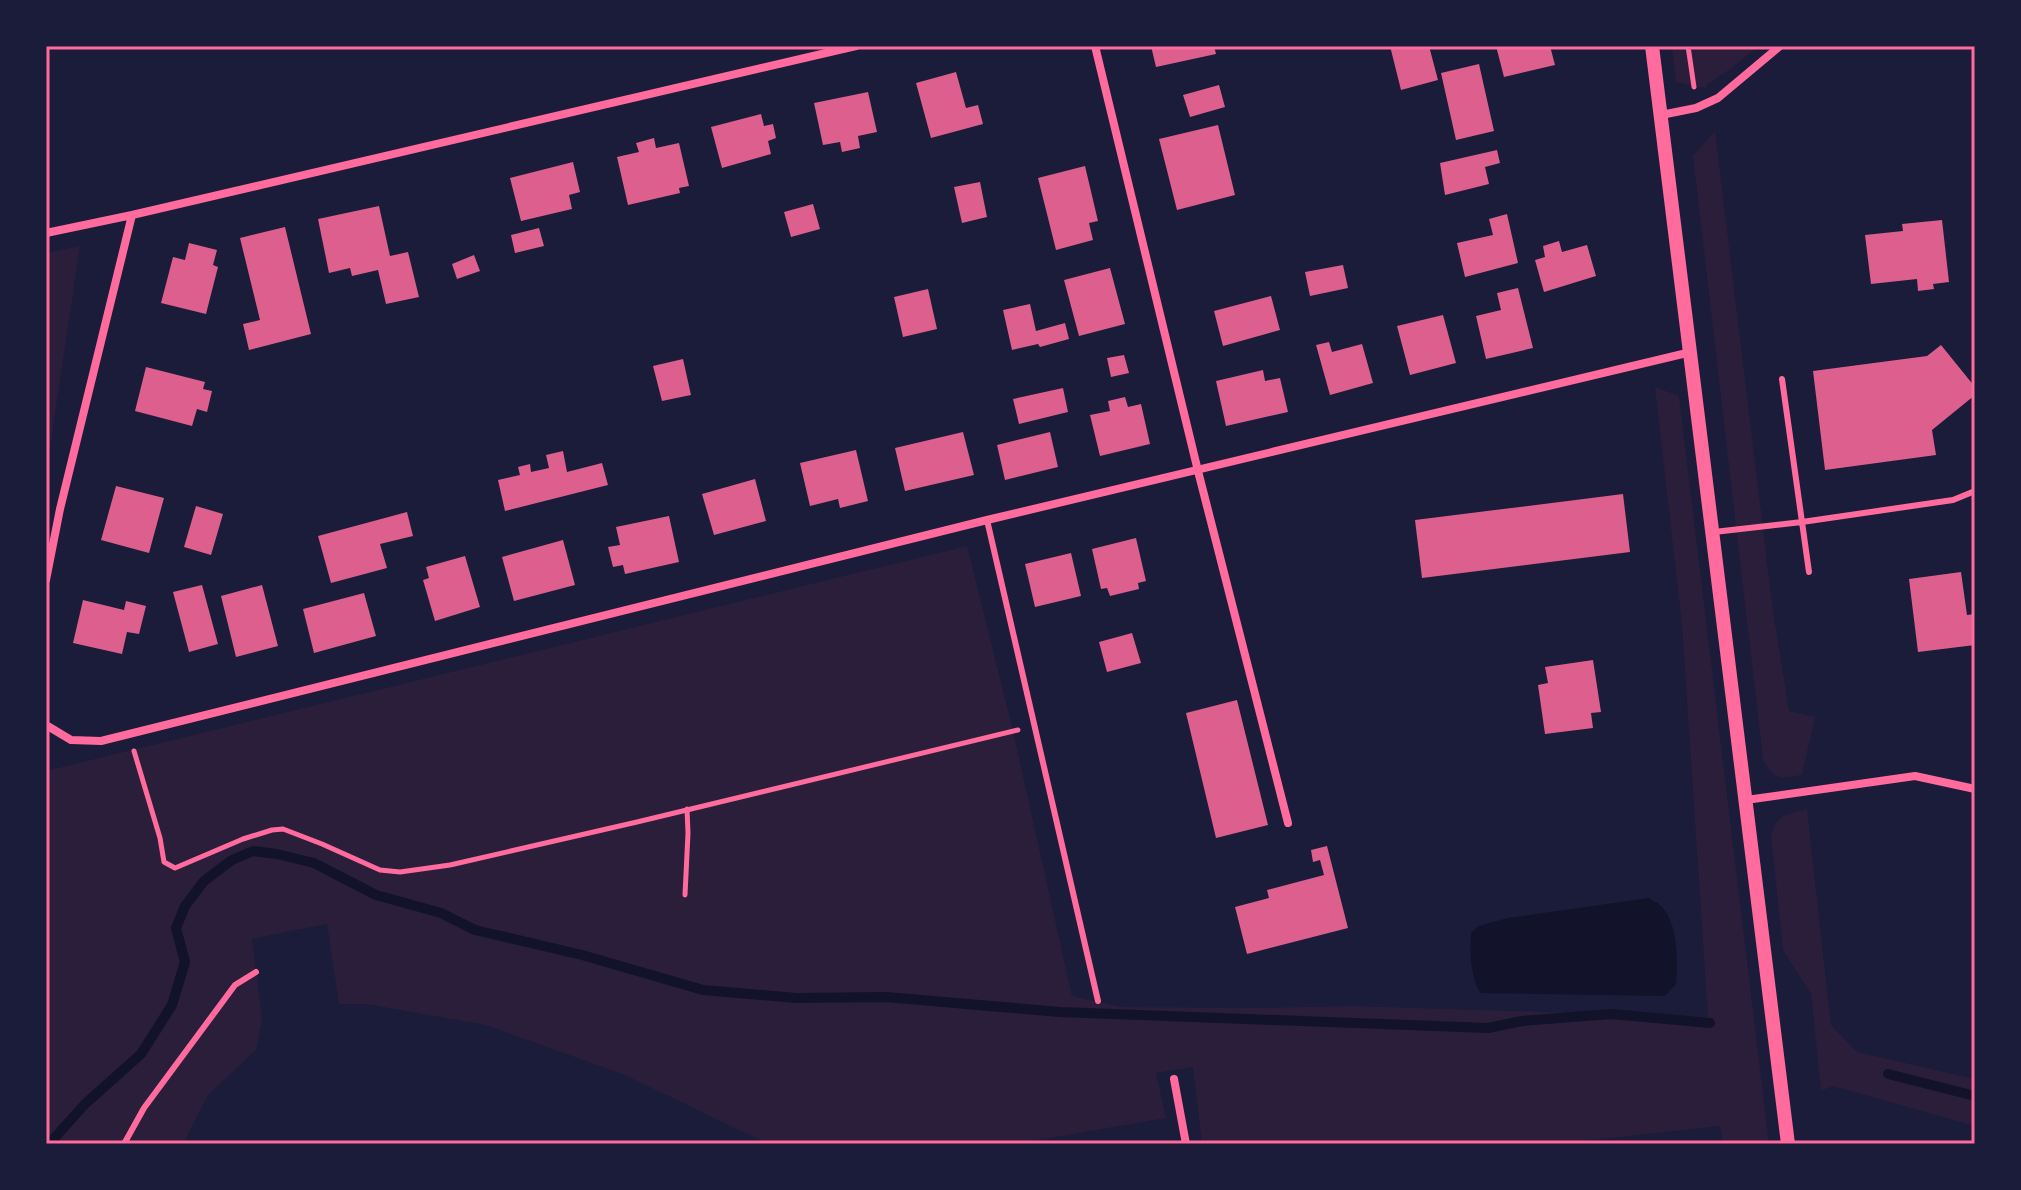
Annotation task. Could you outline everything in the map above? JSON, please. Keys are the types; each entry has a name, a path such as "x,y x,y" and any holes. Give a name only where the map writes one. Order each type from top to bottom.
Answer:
{"street":[{"path":"46,233 856,46"},
{"path":"1095,46 1198,471 1288,823"},
{"path":"1652,46 1788,1144"},
{"path":"1661,115 1696,108 1718,98 1780,46"},
{"path":"46,580 60,509 132,215"},
{"path":"46,725 71,740 101,741 987,520 1691,352"},
{"path":"1746,800 1915,776 1975,789"},
{"path":"1174,1079 1186,1144"}],"lane":[{"path":"1782,379 1809,572"},
{"path":"1713,532 1953,500 1975,491"},
{"path":"987,520 1098,1001"},
{"path":"124,1144 144,1108 235,985 256,972"}],"path":[{"path":"1688,46 1696,108"},
{"path":"130,734 164,862 175,868 243,839 283,829 380,870 400,872 450,865 1033,725"},
{"path":"685,895 687,809"}],"shaded area":[{"path":"1672,46 1759,46 1706,88 1676,82"},
{"path":"1715,131 1773,611 1789,711 1815,717 1802,775 1788,777 1774,775 1763,759 1693,156"},
{"path":"80,246 48,461 46,469 46,253"},
{"path":"1655,387 1679,396 1769,1144 1723,1144 1720,1126 1556,1144 1202,1144 1193,1067 1156,1073 1166,1118 1015,1144 768,1144 625,1075 486,1025 366,1004 339,1004 327,924 252,939 262,1019 256,1050 208,1095 183,1144 46,1144 46,771 967,546 1013,731 1072,996 1122,1007 1351,1006 1708,1017 1682,625"},
{"path":"1807,809 1831,1025 1857,1052 1975,1079 1975,1126 1833,1086 1821,1091 1811,994 1783,950 1771,836 1776,823 1783,816"},
{"path":"1649,898 1667,913 1676,943 1676,984 1665,996 1480,993 1472,971 1471,949 1471,933 1479,926 1508,918"}],"building":[{"path":"1151,46 1214,46 1216,54 1156,67"},
{"path":"1390,46 1429,46 1438,80 1401,90"},
{"path":"1496,46 1550,46 1555,65 1504,77"},
{"path":"1479,64 1494,131 1456,140 1441,73"},
{"path":"956,72 966,108 978,105 983,124 931,138 916,83"},
{"path":"1219,85 1225,107 1190,117 1183,95"},
{"path":"868,92 877,132 858,136 860,148 842,152 840,142 823,145 814,103"},
{"path":"761,114 764,126 773,124 776,138 768,141 771,154 722,168 711,127"},
{"path":"1218,125 1235,195 1177,210 1159,139"},
{"path":"654,138 656,148 679,143 689,186 679,188 680,193 628,205 617,157 639,152 636,143"},
{"path":"1497,150 1500,163 1485,167 1489,184 1445,195 1440,163"},
{"path":"573,162 580,192 569,195 572,209 521,221 510,178"},
{"path":"1085,166 1098,221 1089,223 1093,240 1056,250 1038,178"},
{"path":"980,182 987,217 962,223 954,187"},
{"path":"813,204 820,229 791,237 784,212"},
{"path":"379,206 390,256 408,252 419,297 386,304 378,270 352,276 350,268 329,273 318,219"},
{"path":"1507,214 1518,263 1465,277 1457,243 1493,235 1489,219"},
{"path":"1942,220 1949,282 1933,284 1934,289 1918,291 1917,279 1871,284 1865,235 1903,231 1902,224"},
{"path":"285,227 311,334 249,350 243,324 260,320 240,238"},
{"path":"539,228 544,246 515,253 511,235"},
{"path":"1559,241 1562,252 1587,245 1596,276 1544,292 1535,260 1545,257 1543,246"},
{"path":"189,243 217,250 213,265 218,267 206,314 161,303 173,257 185,260"},
{"path":"474,255 480,271 457,279 452,264"},
{"path":"1343,265 1348,288 1310,296 1305,272"},
{"path":"1110,268 1125,324 1079,336 1064,280"},
{"path":"1518,288 1533,348 1486,359 1476,316 1501,310 1497,293"},
{"path":"928,289 937,329 903,337 894,297"},
{"path":"1271,296 1280,330 1223,346 1214,311"},
{"path":"1030,304 1036,331 1065,323 1069,339 1012,350 1003,310"},
{"path":"1443,315 1456,363 1410,375 1397,326"},
{"path":"1329,342 1332,352 1362,344 1373,383 1330,395 1316,345"},
{"path":"1941,345 1975,387 1975,395 1932,430 1936,455 1825,470 1813,371 1927,356"},
{"path":"1124,355 1129,373 1111,377 1107,358"},
{"path":"683,359 691,395 662,401 653,366"},
{"path":"146,367 205,382 203,389 212,391 207,412 197,409 192,426 135,411"},
{"path":"1263,370 1265,381 1280,378 1288,412 1226,426 1216,381"},
{"path":"1063,388 1068,412 1019,424 1013,399"},
{"path":"1125,397 1128,407 1141,404 1150,444 1100,456 1090,415 1110,411 1108,401"},
{"path":"963,432 974,475 905,491 895,448"},
{"path":"1050,432 1058,467 1005,480 997,445"},
{"path":"856,450 868,501 840,508 838,499 810,506 800,463"},
{"path":"563,451 567,472 602,463 608,485 505,511 498,480 520,475 518,467 530,464 531,472 549,468 546,455"},
{"path":"755,479 766,521 714,535 702,494"},
{"path":"116,486 164,498 149,553 101,540"},
{"path":"1623,494 1630,552 1422,578 1415,520"},
{"path":"196,506 223,514 211,555 184,547"},
{"path":"407,512 413,536 380,544 387,568 331,583 318,536"},
{"path":"669,516 679,562 625,574 623,565 613,567 608,547 620,545 616,527"},
{"path":"1136,538 1146,581 1138,583 1139,589 1110,596 1107,588 1101,589 1092,549"},
{"path":"563,540 575,585 514,601 502,557"},
{"path":"1071,553 1081,596 1035,607 1025,564"},
{"path":"465,556 480,607 435,621 423,580 429,578 426,567"},
{"path":"1961,572 1967,615 1975,614 1975,645 1918,652 1909,579"},
{"path":"202,585 218,644 189,652 173,592"},
{"path":"262,585 278,646 236,657 221,596"},
{"path":"364,593 376,636 314,653 303,609"},
{"path":"83,600 124,610 126,601 146,606 139,634 127,632 122,654 73,643"},
{"path":"1132,633 1141,663 1107,672 1099,642"},
{"path":"1593,660 1601,712 1591,713 1593,728 1545,734 1538,685 1548,683 1545,667"},
{"path":"1237,700 1268,825 1216,838 1186,713"},
{"path":"1327,846 1348,928 1247,954 1235,907 1269,898 1267,890 1324,875 1320,860 1313,862 1311,850"}],"waterway":[{"path":"49,1144 85,1104 141,1054 172,1005 185,962 176,928 185,906 204,881 232,860 253,851 314,863 376,895 441,913 475,930 582,955 703,990 796,998 886,997 1060,1012 1488,1028 1522,1021 1611,1014 1710,1023"},
{"path":"1888,1074 1975,1096"}]}
